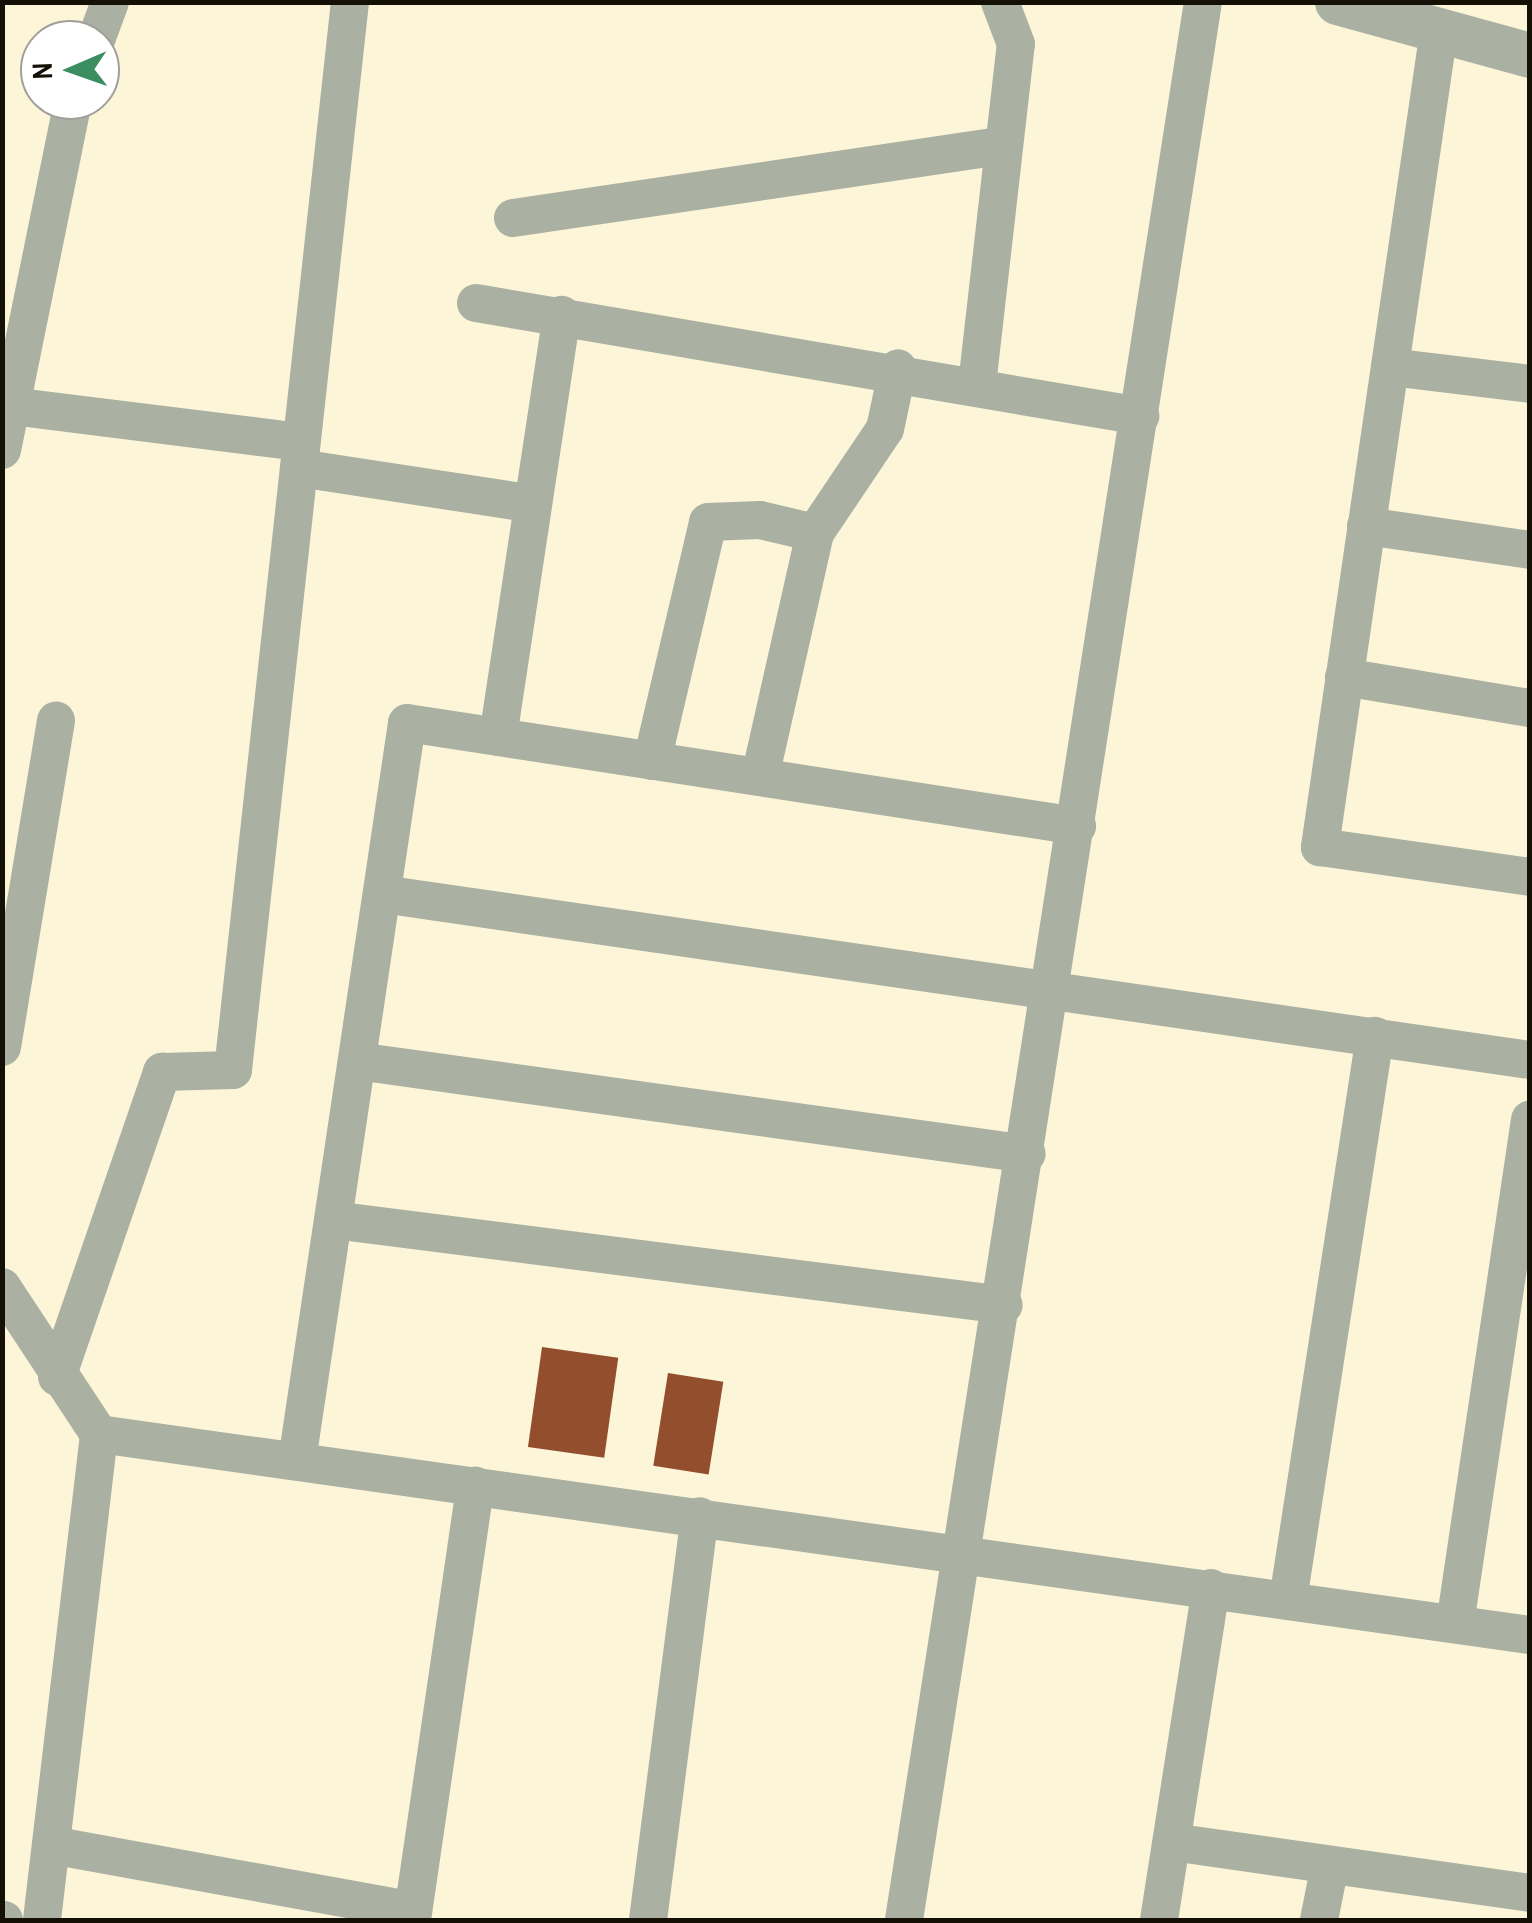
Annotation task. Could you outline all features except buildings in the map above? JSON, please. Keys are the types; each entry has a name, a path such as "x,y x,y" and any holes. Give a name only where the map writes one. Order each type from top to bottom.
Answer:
{"street":[{"path":"57,1377 162,1072 233,1070 350,2"},
{"path":"977,385 998,146 1016,44 1000,2"},
{"path":"904,1920 966,1553 1203,2"},
{"path":"1337,2 1530,55"},
{"path":"1439,30 1320,847 1530,877"},
{"path":"2,450 69,120"},
{"path":"513,218 998,146"},
{"path":"476,303 898,368 1140,416"},
{"path":"498,737 527,503 562,315"},
{"path":"1390,367 1530,384"},
{"path":"760,777 816,533 884,428 898,368"},
{"path":"11,406 300,455 527,503"},
{"path":"652,761 708,522 760,520 816,533"},
{"path":"1366,526 1530,550"},
{"path":"1344,677 1530,708"},
{"path":"2,1047 56,720"},
{"path":"298,1461 407,723 1077,826"},
{"path":"382,894 1053,985 1530,1060"},
{"path":"1288,1600 1374,1036"},
{"path":"357,1061 1027,1154"},
{"path":"1454,1624 1530,1120"},
{"path":"334,1220 1004,1305"},
{"path":"2,1287 57,1377 99,1434 42,1920"},
{"path":"99,1434 1530,1635"},
{"path":"51,1844 412,1916 476,1486"},
{"path":"648,1920 700,1516"},
{"path":"1160,1920 1210,1588"},
{"path":"1172,1842 1330,1865 1485,1904 1530,1893"},
{"path":"1319,1920 1330,1865"}]}
